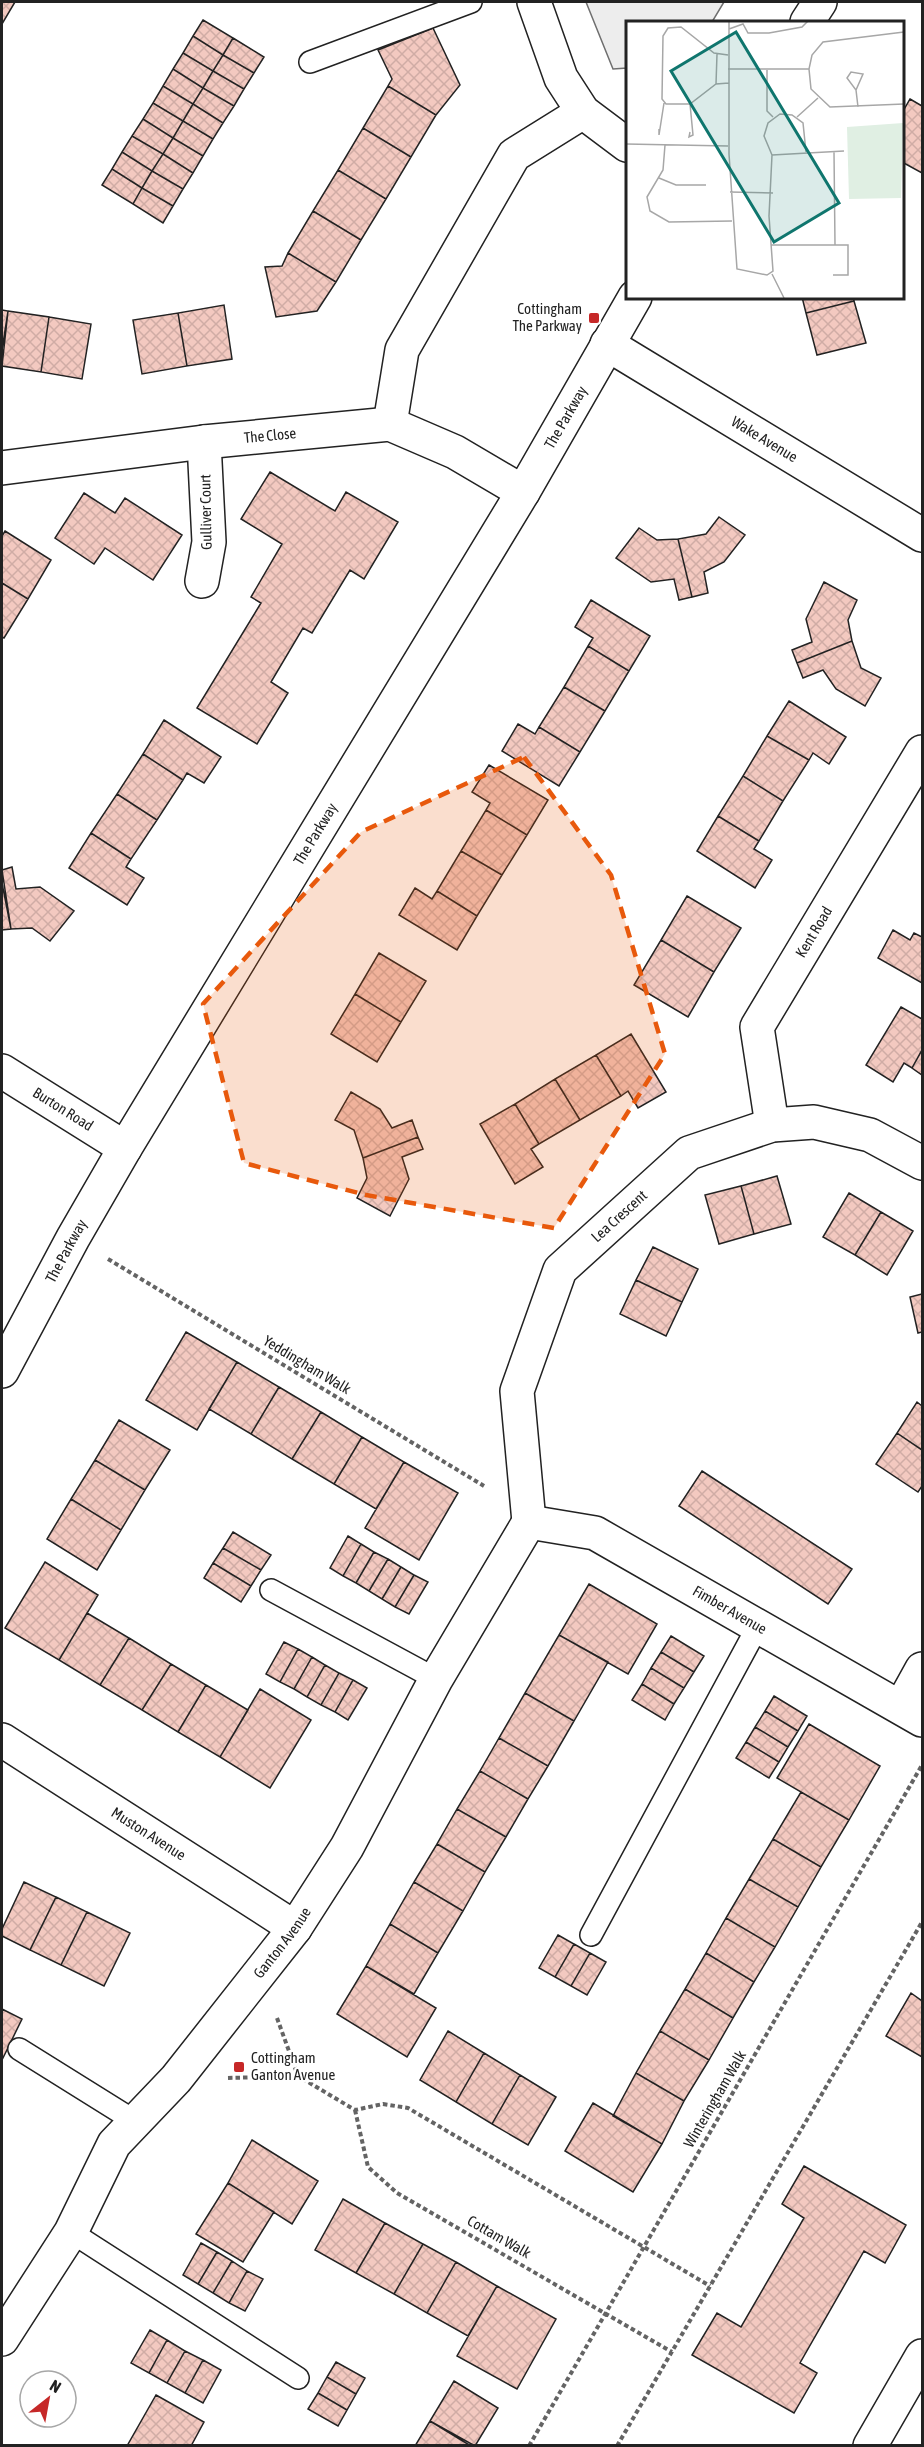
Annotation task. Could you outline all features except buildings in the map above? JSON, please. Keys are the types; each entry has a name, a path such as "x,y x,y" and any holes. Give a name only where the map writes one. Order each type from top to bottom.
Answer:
{"street":[{"path":"534,2 561,78 583,112 626,144"},
{"path":"808,21 820,2"},
{"path":"390,424 402,350 514,155 583,112"},
{"name":"The Parkway","path":"2,1371 73,1238 523,492 633,298"},
{"name":"Wake Avenue","path":"607,344 922,535"},
{"name":"The Close","path":"2,468 204,442 390,424 455,452 523,492"},
{"name":"Gulliver Court","path":"202,581 209,542 204,442"},
{"name":"Kent Road","path":"772,1125 757,1028 922,752"},
{"name":"Burton Road","path":"2,1071 126,1148"},
{"name":"Lea Crescent","path":"529,1517 517,1391 560,1270 689,1153 772,1125 814,1122 870,1135 922,1163"},
{"name":"Fimber Avenue","path":"529,1517 595,1533 912,1713"},
{"name":"Ganton Avenue","path":"2,2339 71,2232 114,2144 176,2079 295,1928 347,1847 436,1679 529,1517"},
{"path":"912,1713 922,1669"},
{"name":"Muston Avenue","path":"2,1740 295,1928"},
{"path":"870,2445 922,2356"}],"lane":[{"path":"310,62 471,2"},
{"path":"272,1590 436,1679"},
{"path":"591,1935 758,1626"},
{"path":"19,2049 136,2122"},
{"path":"71,2232 298,2378"}],"path":[{"name":"Yeddingham Walk","path":"73,1238 529,1517"},
{"name":"Winteringham Walk","path":"529,2445 922,1765"},
{"path":"617,2445 922,1922"},
{"path":"260,1970 298,2076"},
{"path":"176,2079 298,2076 355,2110 382,2104 408,2108 711,2286"},
{"name":"Cottam Walk","path":"355,2110 368,2167 398,2193 672,2352"}],"highlighted area":[{"path":"524,757 611,875 665,1054 554,1228 366,1195 244,1163 203,1004 361,832"}],"shaded area":[{"path":"586,2 724,2 713,21 626,21 626,68 613,69"}],"place":[{"name":"Cottingham The Parkway","path":"594,318"},
{"name":"Cottingham Ganton Avenue","path":"239,2067"}]}
